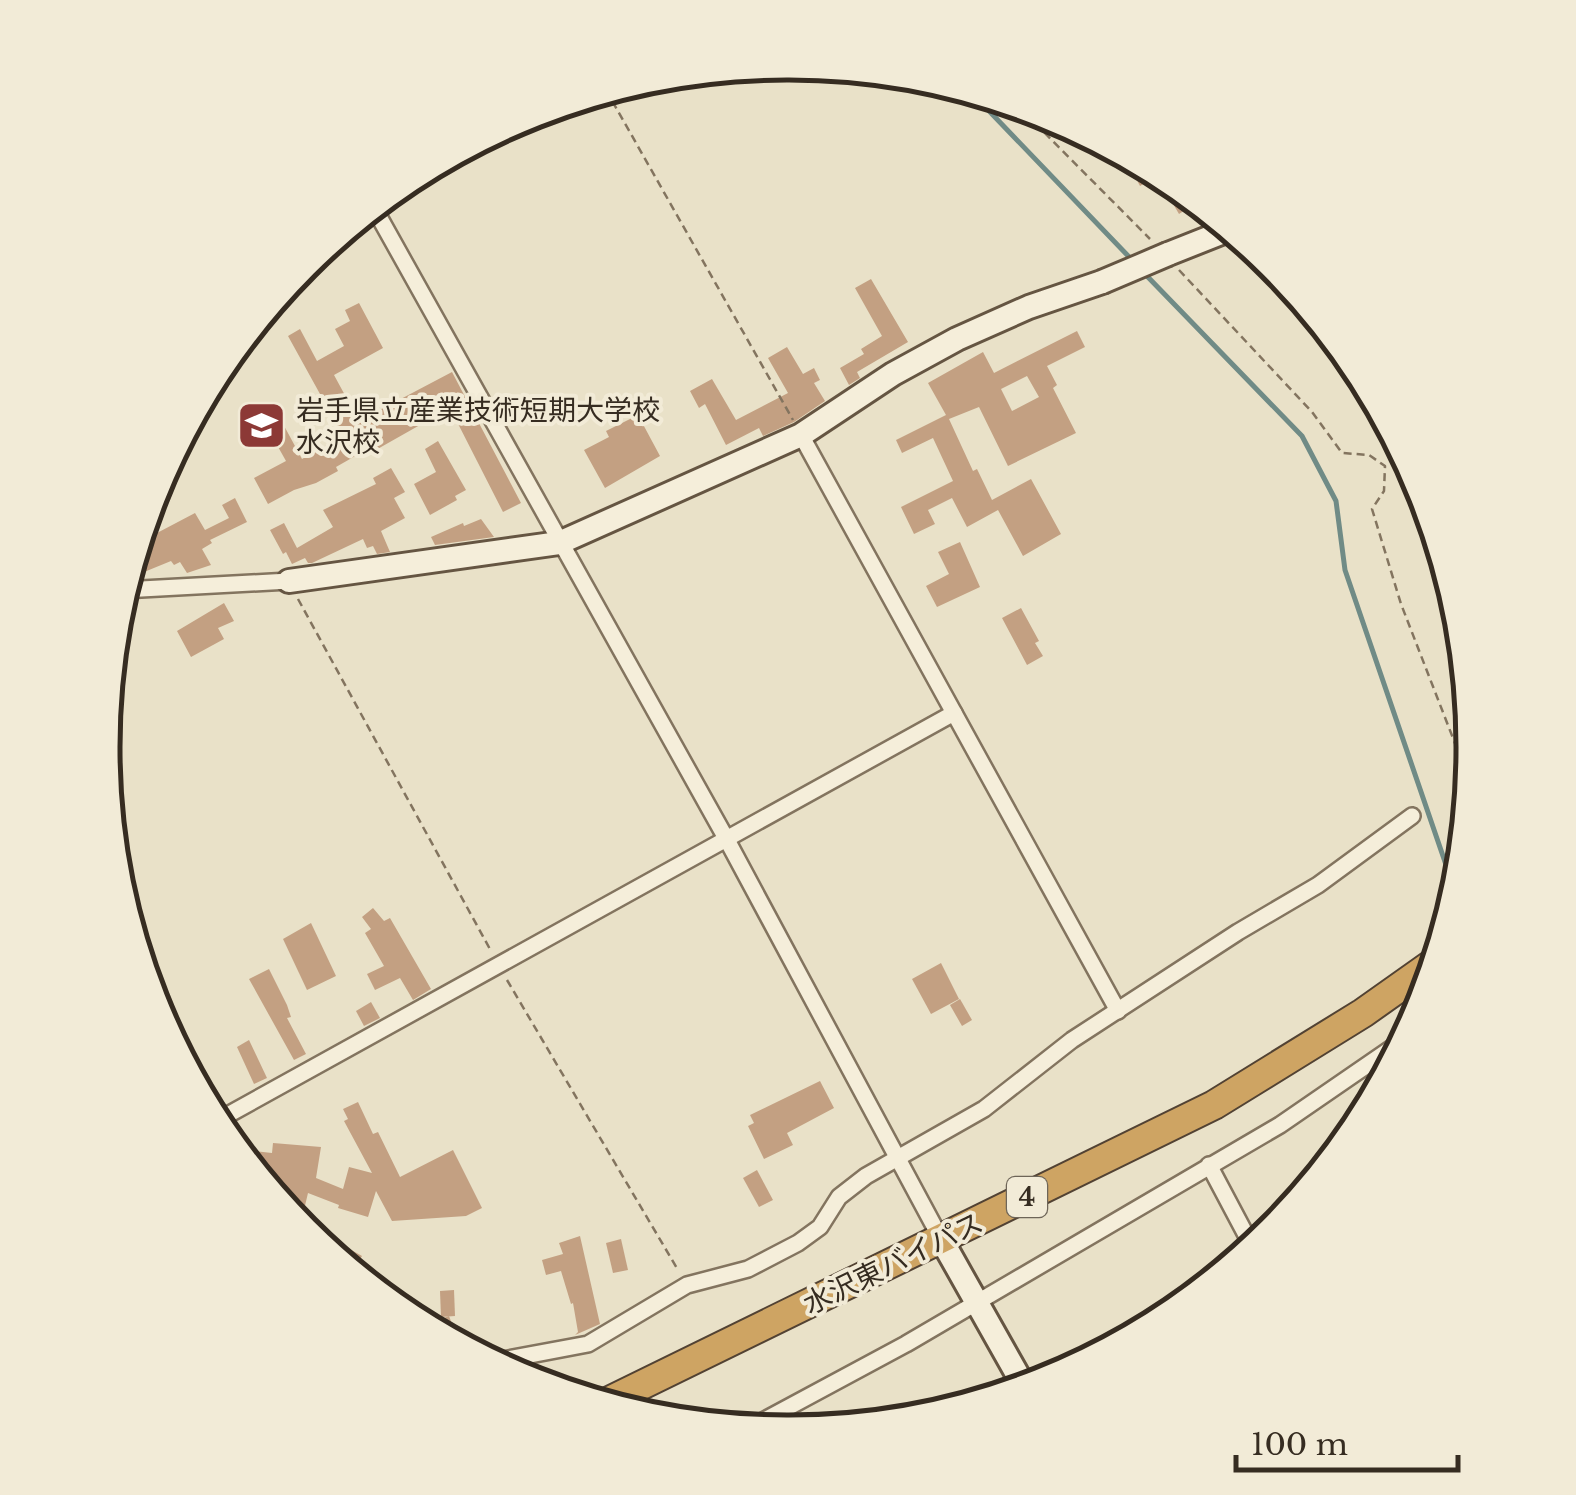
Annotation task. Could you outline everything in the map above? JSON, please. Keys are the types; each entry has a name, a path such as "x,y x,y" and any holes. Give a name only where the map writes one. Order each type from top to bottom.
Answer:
{"highway":[{"name":"水沢東バイパス","path":"624,1394 1214,1105 1320,1041 1415,977"}],"street":[{"path":"380,219 727,840 1017,1374"},
{"path":"140,589 289,582 559,544 801,435 892,374 958,339 1029,307 1102,282 1163,252 1214,235"},
{"path":"801,435 1118,1011"},
{"path":"230,1114 954,713"},
{"path":"518,1357 588,1344 686,1285 748,1269 798,1243 820,1227 840,1197 984,1109 1057,1052 1238,932 1318,885 1412,816"},
{"path":"773,1415 976,1304 1280,1125 1380,1057"},
{"path":"1209,1165 1245,1233"}],"path":[{"path":"614,103 801,435"},
{"path":"1044,132 1312,412 1342,453 1369,455 1385,466 1384,491 1372,509 1401,604 1456,746"},
{"path":"289,582 499,966 686,1285"}],"building":[{"path":"871,279 908,342 857,372 860,378 849,385 840,368 864,354 861,349 882,336 855,288"},
{"path":"359,303 383,348 334,375 359,421 452,372 521,503 503,512 450,408 374,451 371,447 316,483 268,504 254,478 286,461 268,429 282,422 302,459 334,441 332,437 341,432 288,336 300,329 317,361 344,346 335,329 350,321 345,310"},
{"path":"1077,331 1085,347 1047,366 1057,385 1053,388 1076,433 1008,466 979,407 949,419 973,471 977,469 992,500 1031,479 1061,534 1023,556 998,510 967,527 952,498 928,510 935,524 914,534 901,507 953,481 933,438 902,453 896,440 946,415 928,383 983,352 994,373","holes":["1027,376 1039,397 1012,411 1001,389"]},
{"path":"787,347 803,374 814,368 820,380 814,383 825,401 794,422 763,436 759,428 726,445 705,404 699,408 690,391 712,379 736,420 788,393 768,358"},
{"path":"638,415 660,456 605,488 584,450 609,437 606,431"},
{"path":"438,441 466,490 455,496 457,500 430,515 414,484 436,472 425,449"},
{"path":"391,468 405,492 394,498 405,518 381,531 390,552 377,554 373,546 367,548 363,539 312,563 305,558 292,564 286,552 283,554 270,530 284,523 297,548 333,527 323,510 376,484 373,478"},
{"path":"235,498 247,522 210,540 212,543 202,549 211,565 187,573 180,562 174,565 171,561 144,572 156,534 195,513 205,530 229,518 222,505"},
{"path":"481,519 494,537 435,545 431,537 463,523 464,526"},
{"path":"960,542 980,587 937,607 926,586 949,574 938,552"},
{"path":"224,603 234,621 218,628 224,639 191,657 177,631"},
{"path":"1021,608 1043,656 1027,665 1002,618"},
{"path":"373,908 384,921 390,918 431,989 413,1000 400,978 375,990 367,974 384,966 365,933 371,929 362,917"},
{"path":"311,923 336,976 307,990 283,939"},
{"path":"941,963 959,999 931,1014 912,979"},
{"path":"269,969 287,1005 291,1017 287,1018 306,1054 294,1060 249,979"},
{"path":"960,999 972,1020 962,1026 950,1005"},
{"path":"371,1002 380,1018 364,1026 356,1011"},
{"path":"249,1040 267,1078 254,1084 237,1047"},
{"path":"820,1081 834,1108 787,1133 793,1145 764,1159 748,1126 754,1123 750,1115"},
{"path":"358,1102 400,1177 453,1150 482,1208 466,1216 392,1221 376,1191 368,1217 308,1193 305,1207 256,1151 272,1153 273,1143 321,1147 316,1178 343,1189 349,1167 372,1173 344,1121 348,1119 343,1109"},
{"path":"757,1170 773,1200 759,1207 743,1178"},
{"path":"580,1236 600,1324 575,1335 578,1332 573,1303 561,1271 546,1275 542,1260 563,1254 559,1243"},
{"path":"621,1239 628,1270 613,1273 606,1243"},
{"path":"454,1290 455,1316 441,1317 440,1291"}],"waterway":[{"path":"989,111 1133,261"},
{"path":"1144,273 1302,436 1336,501 1345,570 1445,863"}],"place":[{"name":"岩手県立産業技術短期大学校 水沢校","path":"261,426"}]}
